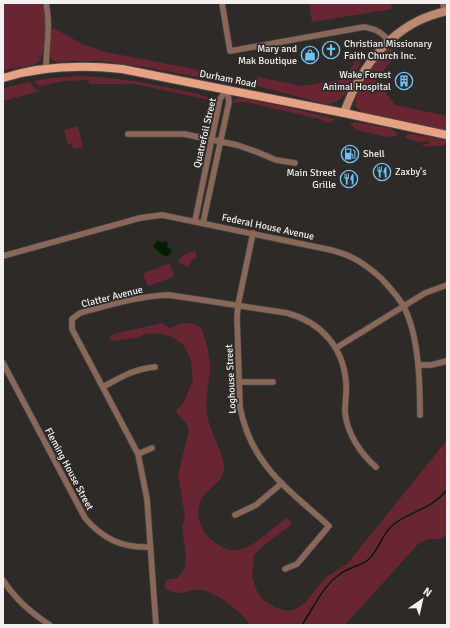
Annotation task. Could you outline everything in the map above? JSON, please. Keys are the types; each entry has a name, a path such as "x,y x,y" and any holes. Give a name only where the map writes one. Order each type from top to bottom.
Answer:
{"main road":[{"name":"Durham Road","path":"3,78 30,72 83,67 122,69 447,135"}],"street":[{"path":"46,3 49,20 46,70"},
{"path":"222,3 230,51 364,27 379,31 389,41"},
{"path":"344,113 352,91 378,52 389,41 410,25 445,8"},
{"name":"Quatrefoil Street","path":"194,221 220,99 227,90"},
{"name":"Quatrefoil Street","path":"203,223 229,102 227,90"},
{"path":"128,134 184,134 212,139 257,152 276,160 295,163"},
{"name":"Federal House Avenue","path":"3,256 140,218 162,215 331,250 352,257 371,269 390,288 404,306 414,337 418,365 420,415"},
{"name":"Loghouse Street","path":"253,233 238,305 237,318 240,407 242,420 249,439 261,460 282,483 329,526 297,564 285,569"},
{"path":"336,348 425,293 447,285"},
{"name":"Clatter Avenue","path":"156,625 147,498 138,454 72,329 72,319 76,316 122,302 160,296 187,297 287,313 304,318 322,331 336,348 343,364 346,383 345,413 348,424 359,449 376,467"},
{"path":"418,365 431,365 447,361"},
{"name":"Fleming House Street","path":"3,363 85,518 99,533 120,544 135,547 150,547"},
{"path":"103,387 132,372 144,368 155,367"},
{"path":"239,382 273,382"},
{"path":"138,454 152,448"},
{"path":"235,515 256,505 282,483"},
{"path":"3,580 22,604 38,618 50,625"}],"shaded area":[{"path":"3,3 42,3 46,15 46,33 42,55 37,63 3,70"},
{"path":"309,3 391,3 392,9 312,22"},
{"path":"54,28 82,44 105,52 226,75 222,80 208,79 145,67 102,61 56,62 51,59 48,53 51,31"},
{"path":"392,44 392,60 376,80 395,105 447,116 447,131 362,112 356,107 359,87 367,72 380,54"},
{"path":"359,60 360,64 348,90 339,100 333,103 326,104 241,82 236,79 236,77 257,81 257,77 302,86 346,79 355,61"},
{"path":"78,76 151,84 196,94 214,101 135,84 89,84 88,80 64,81 39,86 34,81"},
{"path":"30,82 35,89 40,91 3,101 3,88"},
{"path":"238,98 295,109 335,119 326,123 320,119 245,102 232,102"},
{"path":"355,122 392,129 396,132 397,136 388,137 356,130 350,123"},
{"path":"78,126 83,147 73,149 72,144 68,145 64,130"},
{"path":"411,134 447,140 447,146 426,147 423,146 423,144 429,144 429,141 421,142 404,138"},
{"path":"158,240 162,243 165,241 168,243 167,247 172,250 167,257 153,247"},
{"path":"195,251 196,258 192,260 188,267 179,263 182,256"},
{"path":"170,264 174,275 173,277 148,286 143,275 144,273"},
{"path":"162,323 170,328 178,324 186,323 199,326 203,332 208,350 210,369 207,414 208,421 222,456 224,469 220,479 202,498 200,503 198,515 204,531 211,540 222,547 231,550 240,550 257,542 287,518 292,523 264,545 254,555 252,577 257,591 263,600 276,608 288,611 296,609 305,603 326,577 347,564 447,440 447,535 441,539 428,539 419,543 345,625 250,625 236,609 208,592 197,590 175,593 165,588 166,580 178,578 185,567 186,557 182,528 185,517 178,475 189,430 188,426 178,415 176,410 183,404 193,380 191,360 183,344 170,336 154,333 144,334 137,338 113,341 109,338 113,334"}],"waterway":[{"path":"302,625 323,591 334,579 369,559 394,524 428,506 441,497 447,490"}],"place":[{"name":"Christian Missionary Faith Church Inc.","path":"331,50"},
{"name":"Mary and Mak Boutique","path":"310,55"},
{"name":"Wake Forest Animal Hospital","path":"404,81"},
{"name":"Shell","path":"350,154"},
{"name":"Zaxby's","path":"382,172"},
{"name":"Main Street Grille","path":"349,179"}]}
